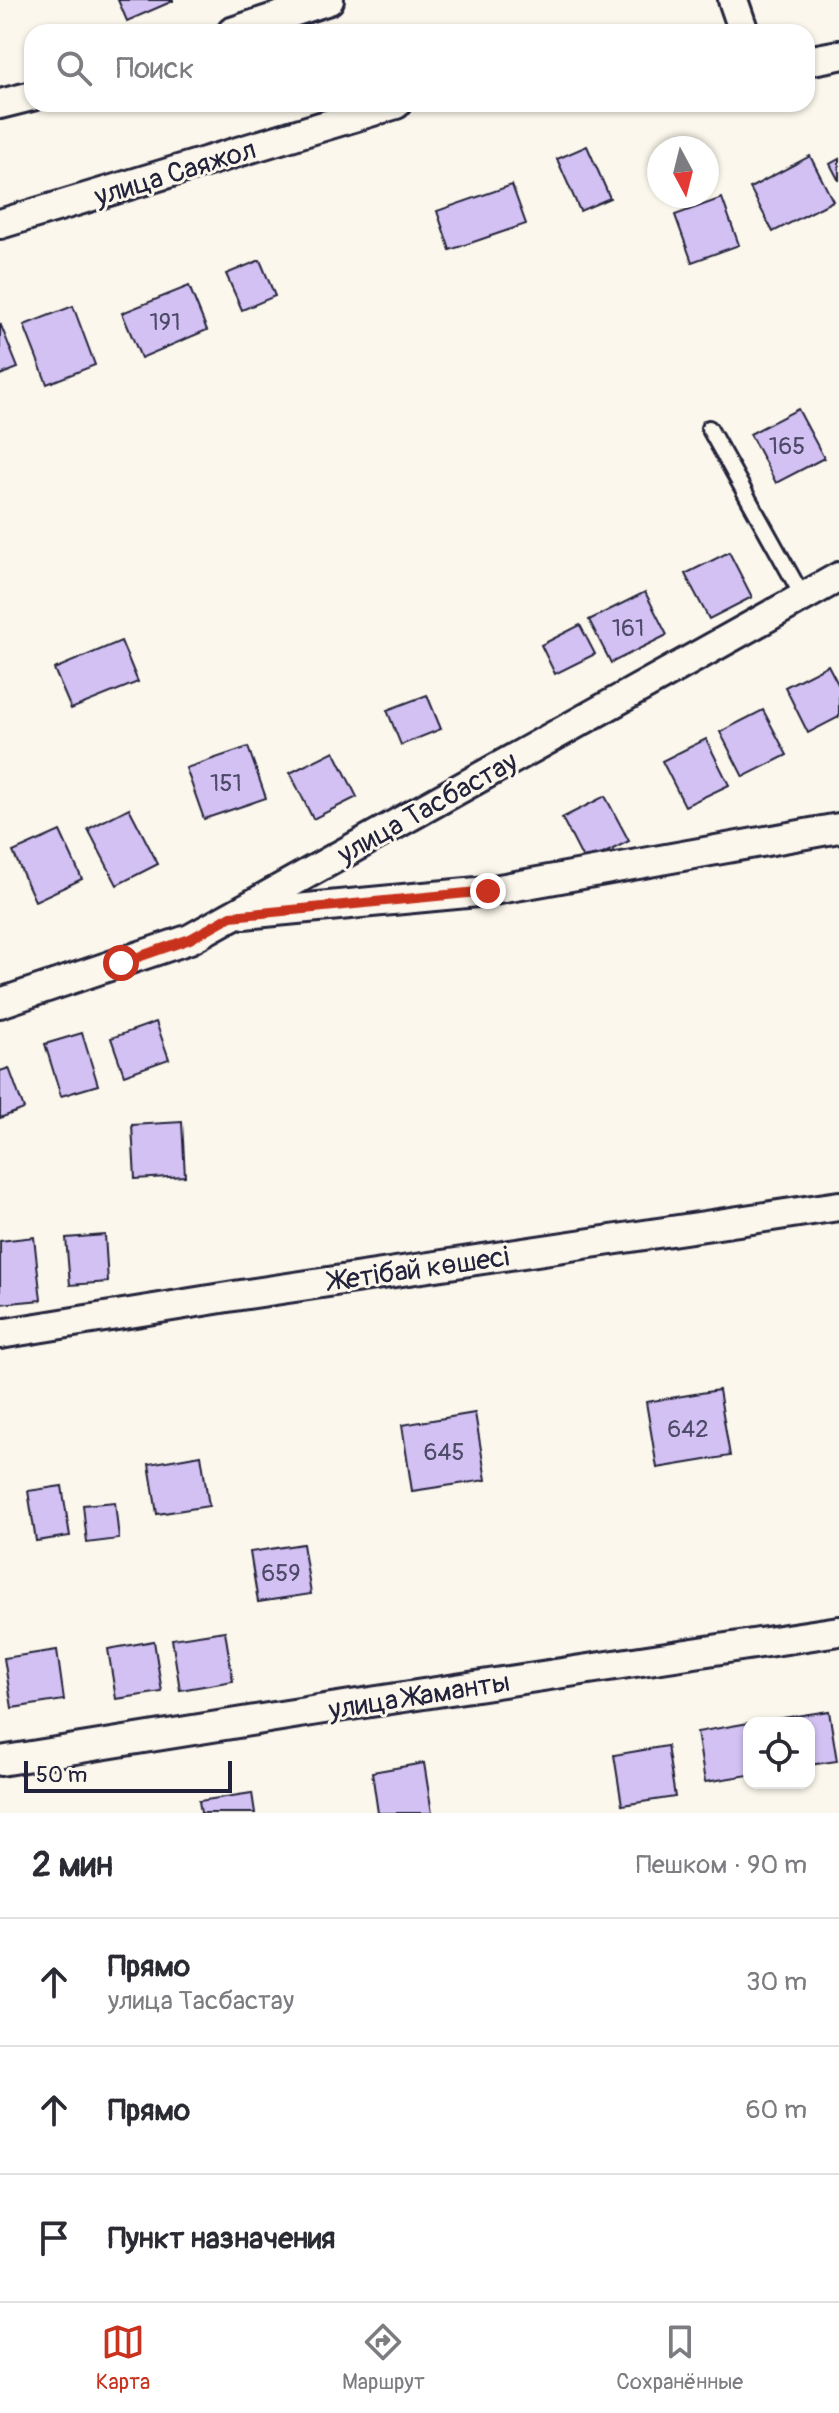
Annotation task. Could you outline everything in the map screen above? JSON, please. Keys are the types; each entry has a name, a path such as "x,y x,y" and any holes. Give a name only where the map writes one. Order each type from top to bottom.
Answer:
{"street":[{"path":"256,24 329,0"},
{"path":"733,0 741,24"},
{"path":"815,60 839,55"},
{"path":"0,104 24,98"},
{"name":"улица Саяжол","path":"0,224 370,112"},
{"name":"улица Тасбастау","path":"0,1003 190,939 839,577"},
{"path":"231,916 488,891 839,828"},
{"name":"Жетібай көшесі","path":"0,1334 250,1293 839,1206"},
{"name":"улица Жаманты","path":"0,1761 839,1631"}],"lane":[{"path":"709,428 803,597"}],"building":[{"path":"118,0 173,0 173,1 127,21"},
{"path":"587,146 610,198 580,211 557,159"},
{"path":"810,156 833,201 773,232 750,188"},
{"path":"839,159 839,181 830,164"},
{"path":"512,185 526,224 450,250 437,211"},
{"path":"722,198 739,245 692,262 675,215 694,208 719,208 719,199"},
{"path":"260,260 275,296 242,310 226,274"},
{"path":"189,286 207,330 141,358 122,313"},
{"path":"73,306 95,365 47,384 24,325"},
{"path":"0,323 18,368 0,375"},
{"path":"798,409 824,458 776,483 750,434"},
{"path":"729,552 752,597 709,619 685,574"},
{"path":"645,592 667,635 611,663 589,620"},
{"path":"580,625 595,654 555,674 541,645"},
{"path":"121,641 138,682 71,709 54,669"},
{"path":"828,665 839,686 839,717 808,733 785,687"},
{"path":"427,695 441,729 401,745 387,710"},
{"path":"763,710 787,755 743,777 720,732"},
{"path":"706,739 729,785 685,806 662,761"},
{"path":"248,747 266,798 204,819 186,768"},
{"path":"334,751 357,797 313,819 290,773"},
{"path":"605,796 629,841 585,863 562,818"},
{"path":"129,808 158,864 117,885 88,829"},
{"path":"60,831 82,879 35,901 13,852"},
{"path":"156,1022 169,1059 124,1075 111,1038"},
{"path":"82,1033 98,1085 61,1096 45,1044"},
{"path":"9,1068 24,1109 0,1118 0,1071"},
{"path":"182,1122 185,1176 135,1179 132,1125"},
{"path":"105,1235 108,1282 70,1285 66,1238"},
{"path":"34,1237 41,1300 0,1304 0,1241"},
{"path":"719,1390 730,1456 657,1468 646,1402"},
{"path":"475,1413 486,1480 412,1491 402,1425"},
{"path":"201,1455 209,1506 157,1514 149,1464"},
{"path":"62,1486 70,1536 36,1541 28,1491"},
{"path":"115,1502 119,1539 87,1543 83,1505"},
{"path":"303,1544 311,1594 258,1602 250,1552"},
{"path":"225,1631 233,1681 180,1690 172,1639"},
{"path":"154,1641 162,1692 116,1699 108,1649"},
{"path":"57,1650 64,1700 12,1708 4,1658"},
{"path":"829,1711 837,1761 815,1764 815,1717 789,1717"},
{"path":"743,1724 743,1776 705,1782 697,1732"},
{"path":"667,1746 675,1797 622,1805 614,1755"},
{"path":"424,1763 432,1813 378,1813 372,1772"},
{"path":"252,1793 255,1813 201,1813 199,1801"}],"route":[{"path":"121,963 190,939 231,916 488,891"}]}
